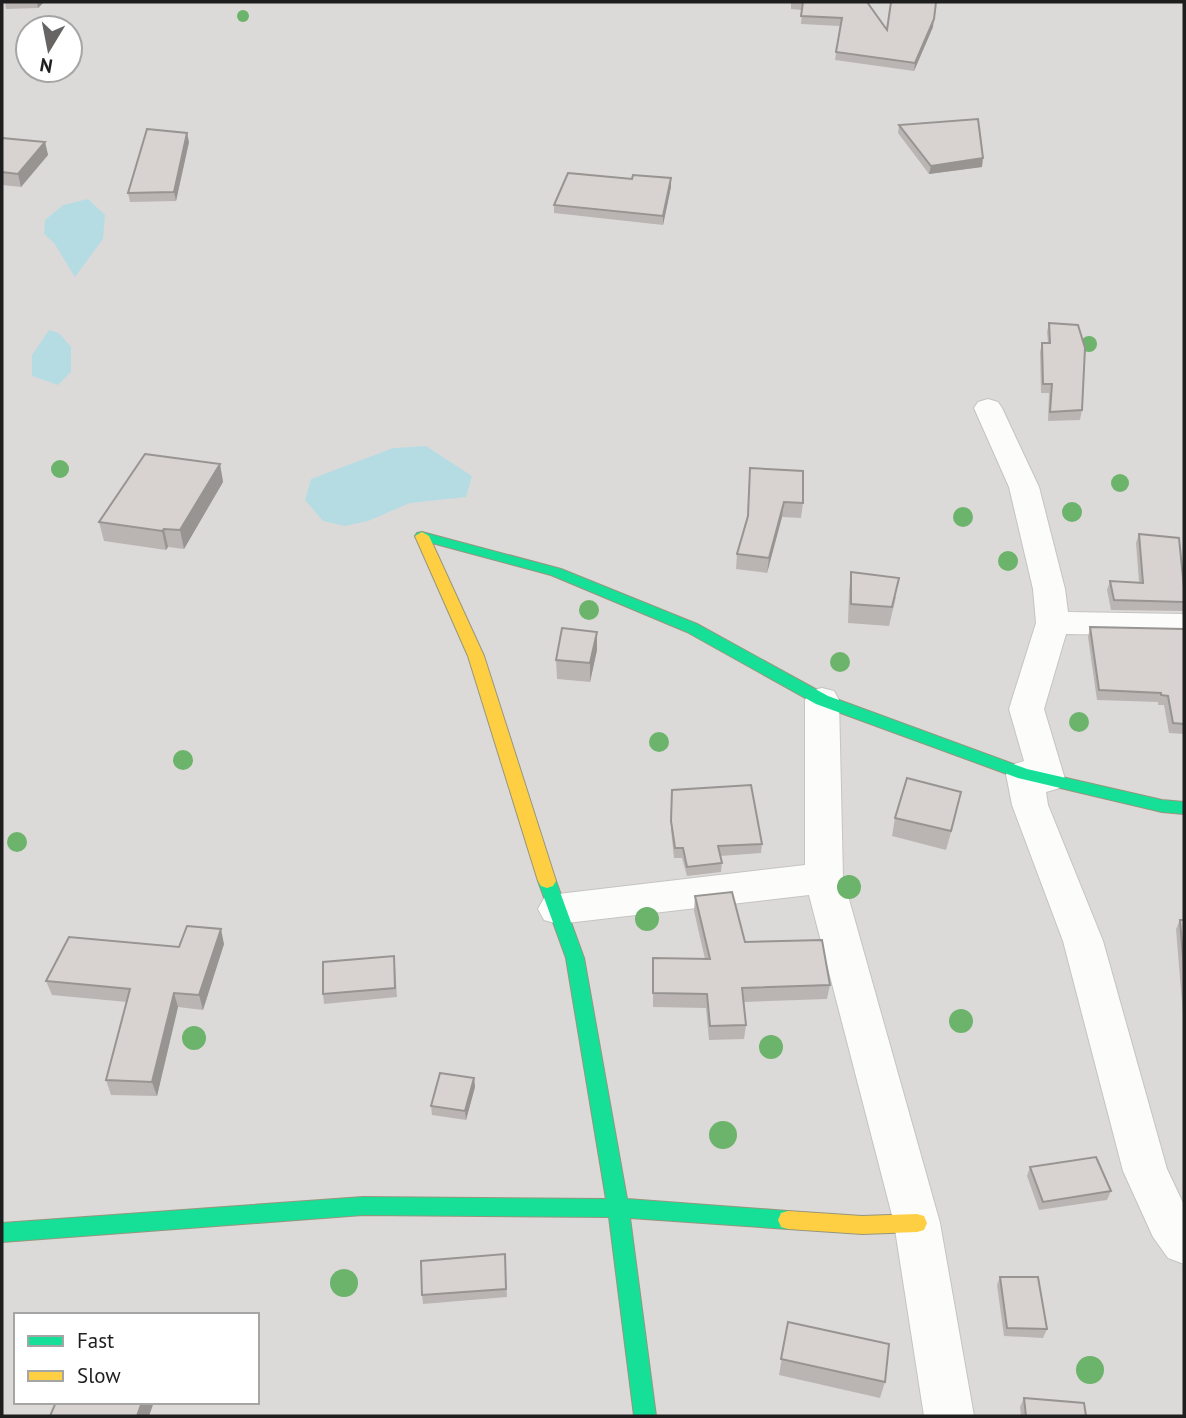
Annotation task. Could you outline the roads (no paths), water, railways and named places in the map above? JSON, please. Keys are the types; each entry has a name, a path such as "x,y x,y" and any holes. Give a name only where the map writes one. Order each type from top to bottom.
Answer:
{"street":[{"path":"988,408 1024,487 1049,589 1053,623 1026,709 1035,777 1030,805 1083,940 1145,1171 1169,1222 1184,1244"},
{"path":"645,1416 618,1208 575,958 476,656 422,536 556,572 692,628 822,700 1035,777 1162,806 1184,808"},
{"path":"1053,623 1184,625"},
{"path":"822,700 824,878 917,1223 949,1416"},
{"path":"558,909 824,878"},
{"path":"2,1233 363,1206 618,1208 862,1225 917,1223"}],"water":[{"path":"88,199 105,215 103,239 75,277 54,243 44,234 45,220 63,205"},
{"path":"49,330 59,333 71,347 71,372 58,385 32,376 32,355"},
{"path":"426,446 472,476 466,497 410,503 368,521 345,526 323,521 305,500 311,479 393,448"}]}
